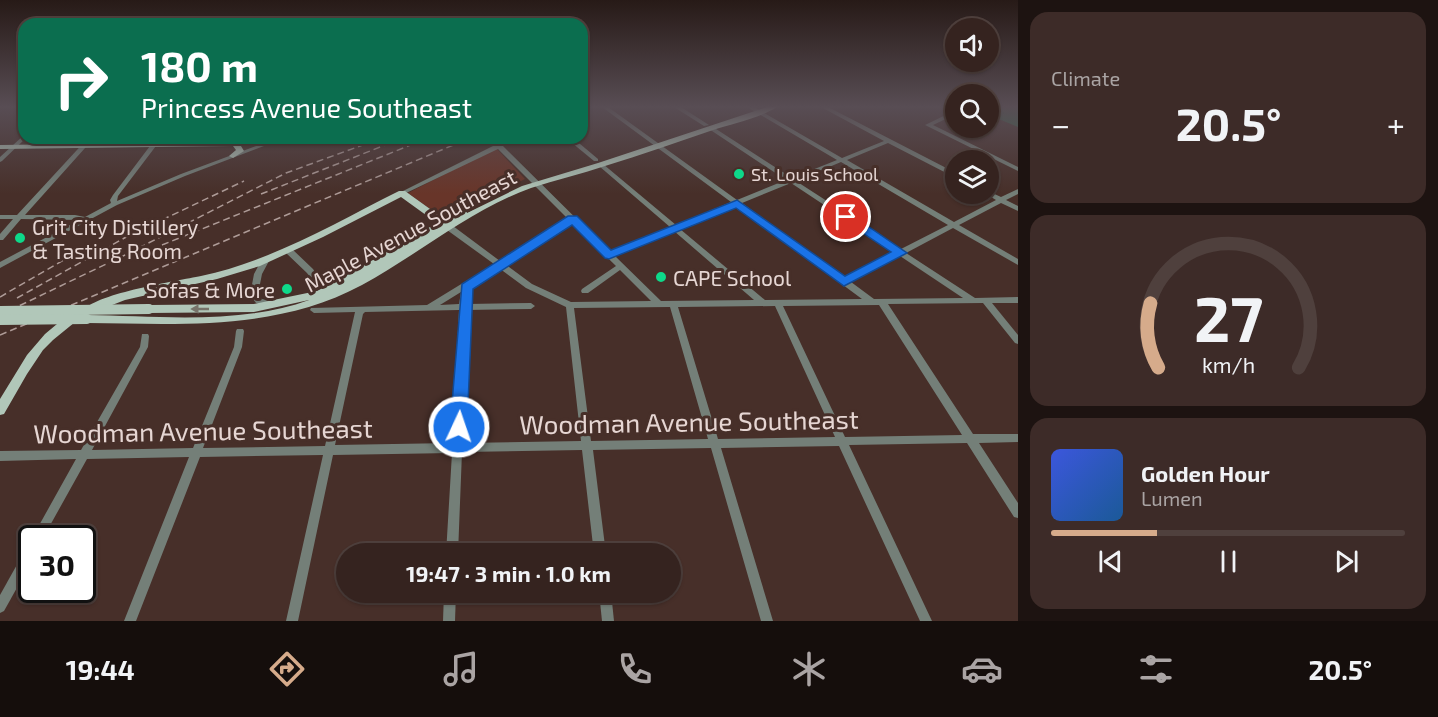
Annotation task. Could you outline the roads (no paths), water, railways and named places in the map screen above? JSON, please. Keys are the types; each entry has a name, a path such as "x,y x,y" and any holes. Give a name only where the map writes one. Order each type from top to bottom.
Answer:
{"main road":[{"name":"Maple Avenue Southeast","path":"0,320 225,318 270,314 308,305 335,295 447,226 485,199 535,181 681,136"},
{"path":"0,147 120,144"},
{"path":"233,144 260,147 303,144"},
{"path":"232,156 240,151 237,146"},
{"path":"0,410 25,365 47,337 67,322 99,305 128,296 211,278 265,261 402,193 447,226"},
{"path":"417,239 426,232 430,224 427,211"},
{"name":"Maple Avenue Southeast","path":"0,311 247,308 279,304 328,290 417,239 447,226"}],"street":[{"path":"646,136 844,282 876,301 970,438 1018,513"},
{"path":"722,136 973,300"},
{"path":"800,136 1018,262"},
{"path":"879,136 945,170"},
{"path":"955,138 1018,169"},
{"path":"609,255 888,141"},
{"path":"0,160 18,143"},
{"path":"115,204 113,200 115,196 154,144"},
{"path":"0,265 115,204 267,144"},
{"path":"576,144 763,303"},
{"path":"402,193 498,145 659,304"},
{"path":"0,238 84,146"},
{"path":"844,282 1018,190"},
{"path":"1000,200 1018,209"},
{"path":"0,217 84,219"},
{"path":"429,307 573,219"},
{"path":"447,226 538,292 570,305 1018,300"},
{"path":"288,250 310,271 320,286"},
{"path":"265,261 258,274 255,297 265,303 279,304"},
{"path":"585,291 621,266"},
{"path":"453,543 465,291 469,284"},
{"path":"844,302 857,291"},
{"path":"985,300 1018,341"},
{"path":"778,303 926,621"},
{"path":"673,304 767,621"},
{"path":"570,305 599,543"},
{"path":"314,310 531,306"},
{"path":"291,621 359,314 362,310"},
{"path":"130,621 238,347 240,331"},
{"path":"44,525 144,347 145,336"},
{"name":"Woodman Avenue Southeast","path":"0,456 1018,438"},
{"path":"0,608 18,575"},
{"path":"449,621 450,603"},
{"path":"606,603 608,621"}],"railway":[{"path":"0,315 123,256 286,173 366,144"},
{"path":"261,194 388,144"},
{"path":"162,245 413,144"},
{"path":"0,335 456,144"},
{"path":"17,298 128,236 244,181"},
{"path":"0,297 67,258"}],"place":[{"name":"St. Louis School","path":"739,174"},
{"name":"Grit City Distillery & Tasting Room","path":"20,238"},
{"name":"CAPE School","path":"661,277"},
{"name":"Sofas & More","path":"287,289"}]}
